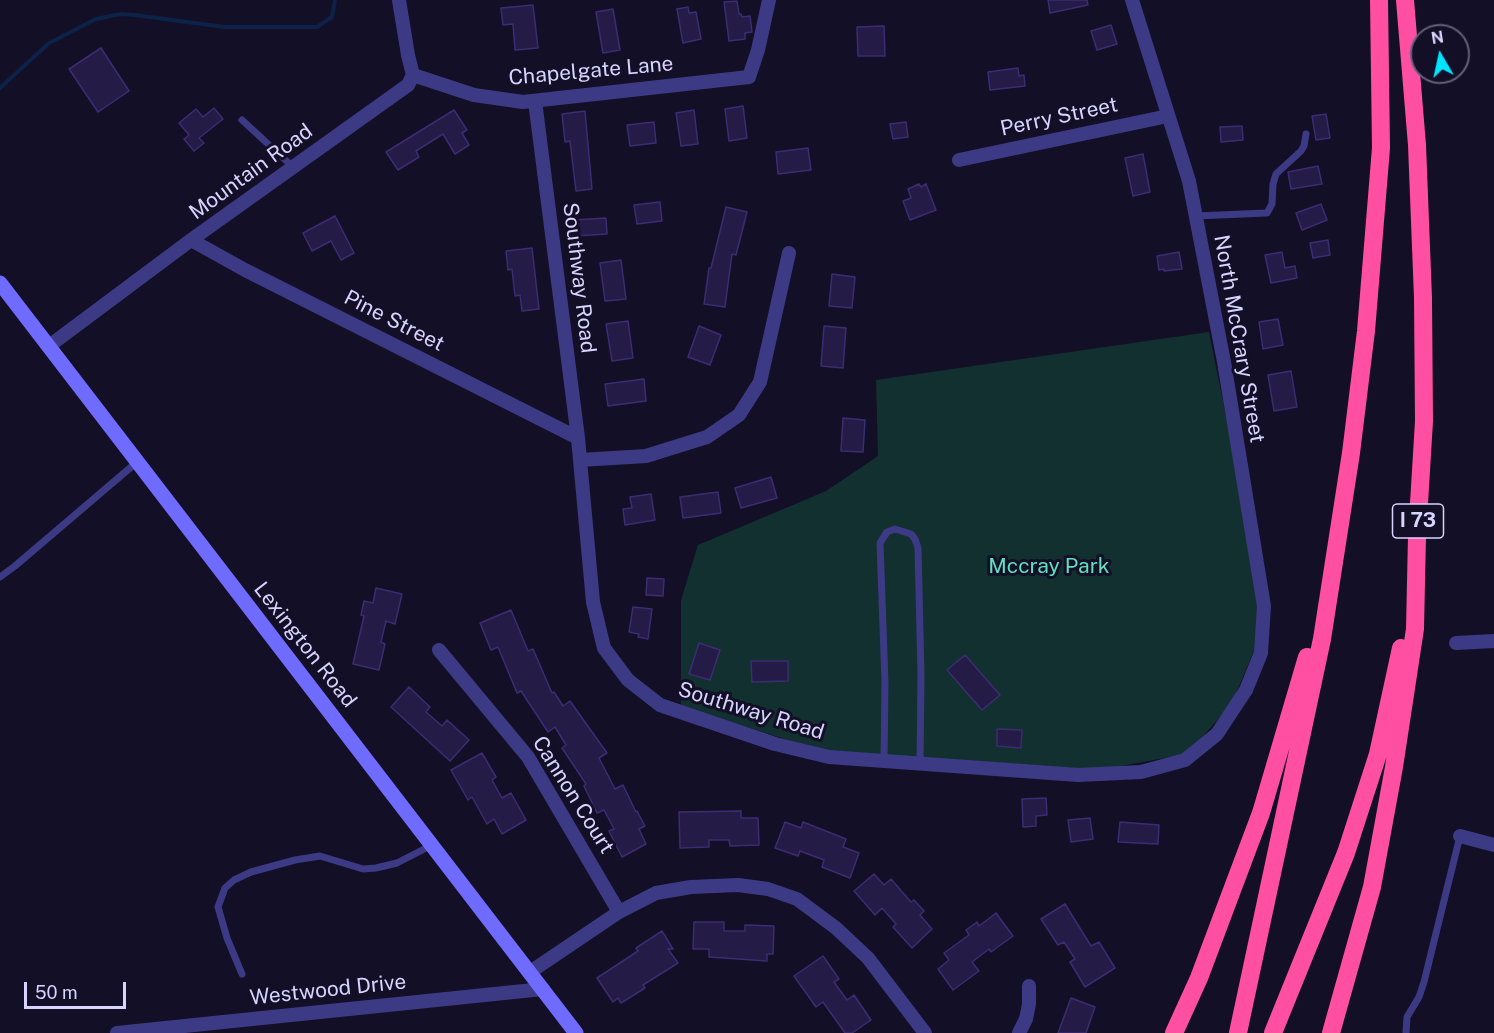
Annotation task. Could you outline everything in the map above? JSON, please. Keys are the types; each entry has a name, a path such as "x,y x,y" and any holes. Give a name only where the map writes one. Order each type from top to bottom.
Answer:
{"highway":[{"path":"1238,1033 1322,639 1351,453 1366,331 1381,148 1379,0"},
{"name":"I 73","path":"1331,1033 1372,886 1394,768 1414,629 1424,421 1423,298 1417,145 1406,0"},
{"path":"1174,1033 1199,978 1261,813 1315,629 1351,453"},
{"path":"1273,1033 1346,853 1378,754 1401,647 1417,536"}],"main road":[{"name":"Lexington Road","path":"0,283 576,1033"}],"street":[{"path":"399,0 413,75"},
{"name":"Chapelgate Lane","path":"413,75 474,95 510,102 749,77 763,31 769,0"},
{"name":"North McCrary Street","path":"1132,0 1189,181 1224,362 1264,606 1261,653 1246,690"},
{"name":"Mountain Road","path":"48,346 191,240 408,85 413,75"},
{"name":"Southway Road","path":"535,101 578,438 596,614 604,648 628,680 660,705 775,744 829,757 1078,775 1141,772 1185,760 1217,734 1246,690"},
{"name":"Perry Street","path":"959,160 1168,116"},
{"name":"Pine Street","path":"191,240 245,270 578,438"},
{"path":"580,460 646,456 707,437 739,415 760,382 789,254"},
{"path":"1456,643 1494,641"},
{"name":"Cannon Court","path":"439,650 528,757 620,912"},
{"path":"1460,836 1494,845"},
{"path":"530,972 620,912 656,893 691,887 738,885 768,888 797,899 836,928 868,957 925,1033"},
{"path":"1019,1033 1026,1019 1029,986"},
{"name":"Westwood Drive","path":"117,1033 543,988"}],"lane":[{"path":"242,120 294,167"},
{"path":"1196,216 1267,213 1272,204 1276,174 1304,146 1306,134"},
{"path":"0,577 137,462"},
{"path":"884,761 885,683 880,543 887,532 895,529 911,534 918,548 921,675 920,764"},
{"path":"1406,1033 1407,1017 1419,998 1424,982 1460,836"},
{"path":"242,974 227,938 218,907 225,888 234,880 251,872 320,856 363,869 376,868 397,863 432,845"}],"green space":[{"name":"Mccray Park","path":"1209,332 1246,516 1263,630 1231,705 1187,754 1087,772 832,754 681,706 681,600 698,545 826,491 878,456 876,380"}],"building":[{"path":"1048,0 1087,0 1088,5 1050,13"},
{"path":"737,1 739,14 742,17 750,16 752,32 745,33 745,39 729,41 724,2"},
{"path":"533,5 538,48 515,50 513,24 503,25 501,8"},
{"path":"688,7 689,13 696,12 701,39 683,43 677,9"},
{"path":"613,9 620,50 603,53 596,12"},
{"path":"1111,25 1117,44 1097,50 1091,31"},
{"path":"884,26 885,56 858,56 857,27"},
{"path":"101,48 129,91 98,112 69,69"},
{"path":"1018,68 1019,76 1024,75 1025,86 990,90 988,72"},
{"path":"743,106 747,138 729,141 725,109"},
{"path":"214,108 223,119 199,138 204,143 194,151 184,139 189,135 179,123 196,109 203,117"},
{"path":"454,110 467,130 462,133 469,145 455,154 443,134 416,151 419,157 398,170 386,152"},
{"path":"694,110 698,144 681,146 676,113"},
{"path":"585,111 592,189 576,191 570,141 565,142 562,114"},
{"path":"1326,114 1330,138 1316,140 1312,116"},
{"path":"654,122 656,143 630,146 627,125"},
{"path":"906,122 908,137 893,139 890,124"},
{"path":"1242,126 1243,140 1221,142 1220,127"},
{"path":"808,148 811,170 778,174 776,152"},
{"path":"1143,154 1150,192 1133,196 1125,158"},
{"path":"1318,166 1322,184 1291,189 1288,172"},
{"path":"919,184 921,187 926,184 936,210 910,220 903,201 911,198 908,189"},
{"path":"660,202 662,221 637,224 634,205"},
{"path":"1321,204 1327,220 1302,230 1296,213"},
{"path":"726,207 747,212 736,255 732,254 725,307 704,304 709,268 711,268"},
{"path":"335,216 354,253 341,260 331,241 312,251 303,233"},
{"path":"606,218 607,234 574,236 573,220"},
{"path":"1328,240 1330,255 1313,258 1310,243"},
{"path":"532,248 539,309 522,311 520,295 515,296 512,269 508,270 506,251"},
{"path":"1179,252 1182,269 1159,270 1157,256"},
{"path":"1282,252 1285,268 1295,266 1297,278 1271,283 1265,255"},
{"path":"621,260 626,299 605,301 600,263"},
{"path":"832,274 855,277 852,308 829,306"},
{"path":"1278,319 1283,345 1263,349 1259,322"},
{"path":"628,321 633,358 612,361 606,324"},
{"path":"699,326 721,335 710,365 688,357"},
{"path":"824,326 846,328 843,368 821,366"},
{"path":"1291,371 1297,407 1274,411 1268,375"},
{"path":"644,379 646,401 608,406 605,384"},
{"path":"843,418 865,420 863,452 841,451"},
{"path":"771,477 777,498 741,508 735,488"},
{"path":"718,492 721,513 683,518 680,497"},
{"path":"651,494 655,520 625,525 623,509 632,508 630,497"},
{"path":"647,578 664,579 663,596 646,595"},
{"path":"376,588 402,594 395,624 386,621 381,642 385,644 379,670 353,664 364,616 361,615 364,601 373,603"},
{"path":"633,607 652,609 648,639 629,632"},
{"path":"511,610 528,651 533,649 552,693 554,692 563,706 570,701 607,753 599,758 615,789 623,785 645,826 639,829 646,844 622,857 609,831 614,829 604,810 597,813 584,786 586,784 562,748 566,745 555,727 548,732 521,691 517,693 498,647 491,650 480,623"},
{"path":"699,643 720,650 710,680 689,674"},
{"path":"965,655 1000,695 982,710 947,670"},
{"path":"751,661 788,661 788,681 752,682"},
{"path":"409,687 430,707 426,712 442,726 447,720 469,740 450,761 391,707"},
{"path":"997,729 1022,730 1021,748 997,746"},
{"path":"482,753 496,777 492,780 502,798 511,793 526,820 502,834 494,819 487,824 472,797 468,800 451,770"},
{"path":"1046,798 1047,815 1036,816 1036,826 1023,827 1022,799"},
{"path":"741,811 741,818 758,818 759,845 730,846 729,840 709,840 709,847 680,848 679,812"},
{"path":"1090,818 1093,839 1071,842 1068,820"},
{"path":"785,822 801,828 803,822 846,839 843,847 859,853 850,878 822,867 824,860 800,851 798,856 775,848"},
{"path":"1120,822 1159,825 1158,844 1118,842"},
{"path":"874,874 884,885 891,879 911,902 914,900 924,911 920,915 932,929 912,948 893,927 896,924 882,908 875,915 854,891"},
{"path":"1065,904 1091,946 1099,942 1115,968 1085,987 1070,962 1075,959 1064,942 1058,945 1041,919"},
{"path":"996,913 1013,936 991,952 989,949 972,962 979,971 953,990 938,969 949,960 944,953 969,935 966,930 977,922 979,926"},
{"path":"694,922 724,922 724,931 745,931 745,925 774,926 773,954 767,954 767,961 709,957 709,949 693,949"},
{"path":"662,931 673,949 668,949 678,963 643,985 645,988 621,1003 618,998 613,1002 597,978 638,951 636,948"},
{"path":"823,956 839,979 834,982 847,1000 854,995 871,1020 852,1033 845,1033 823,1002 816,1007 794,976"},
{"path":"1071,998 1095,1007 1086,1033 1058,1033"}],"waterway":[{"path":"0,88 49,43 96,19 121,14 224,27 317,27 332,17 335,0"}]}
